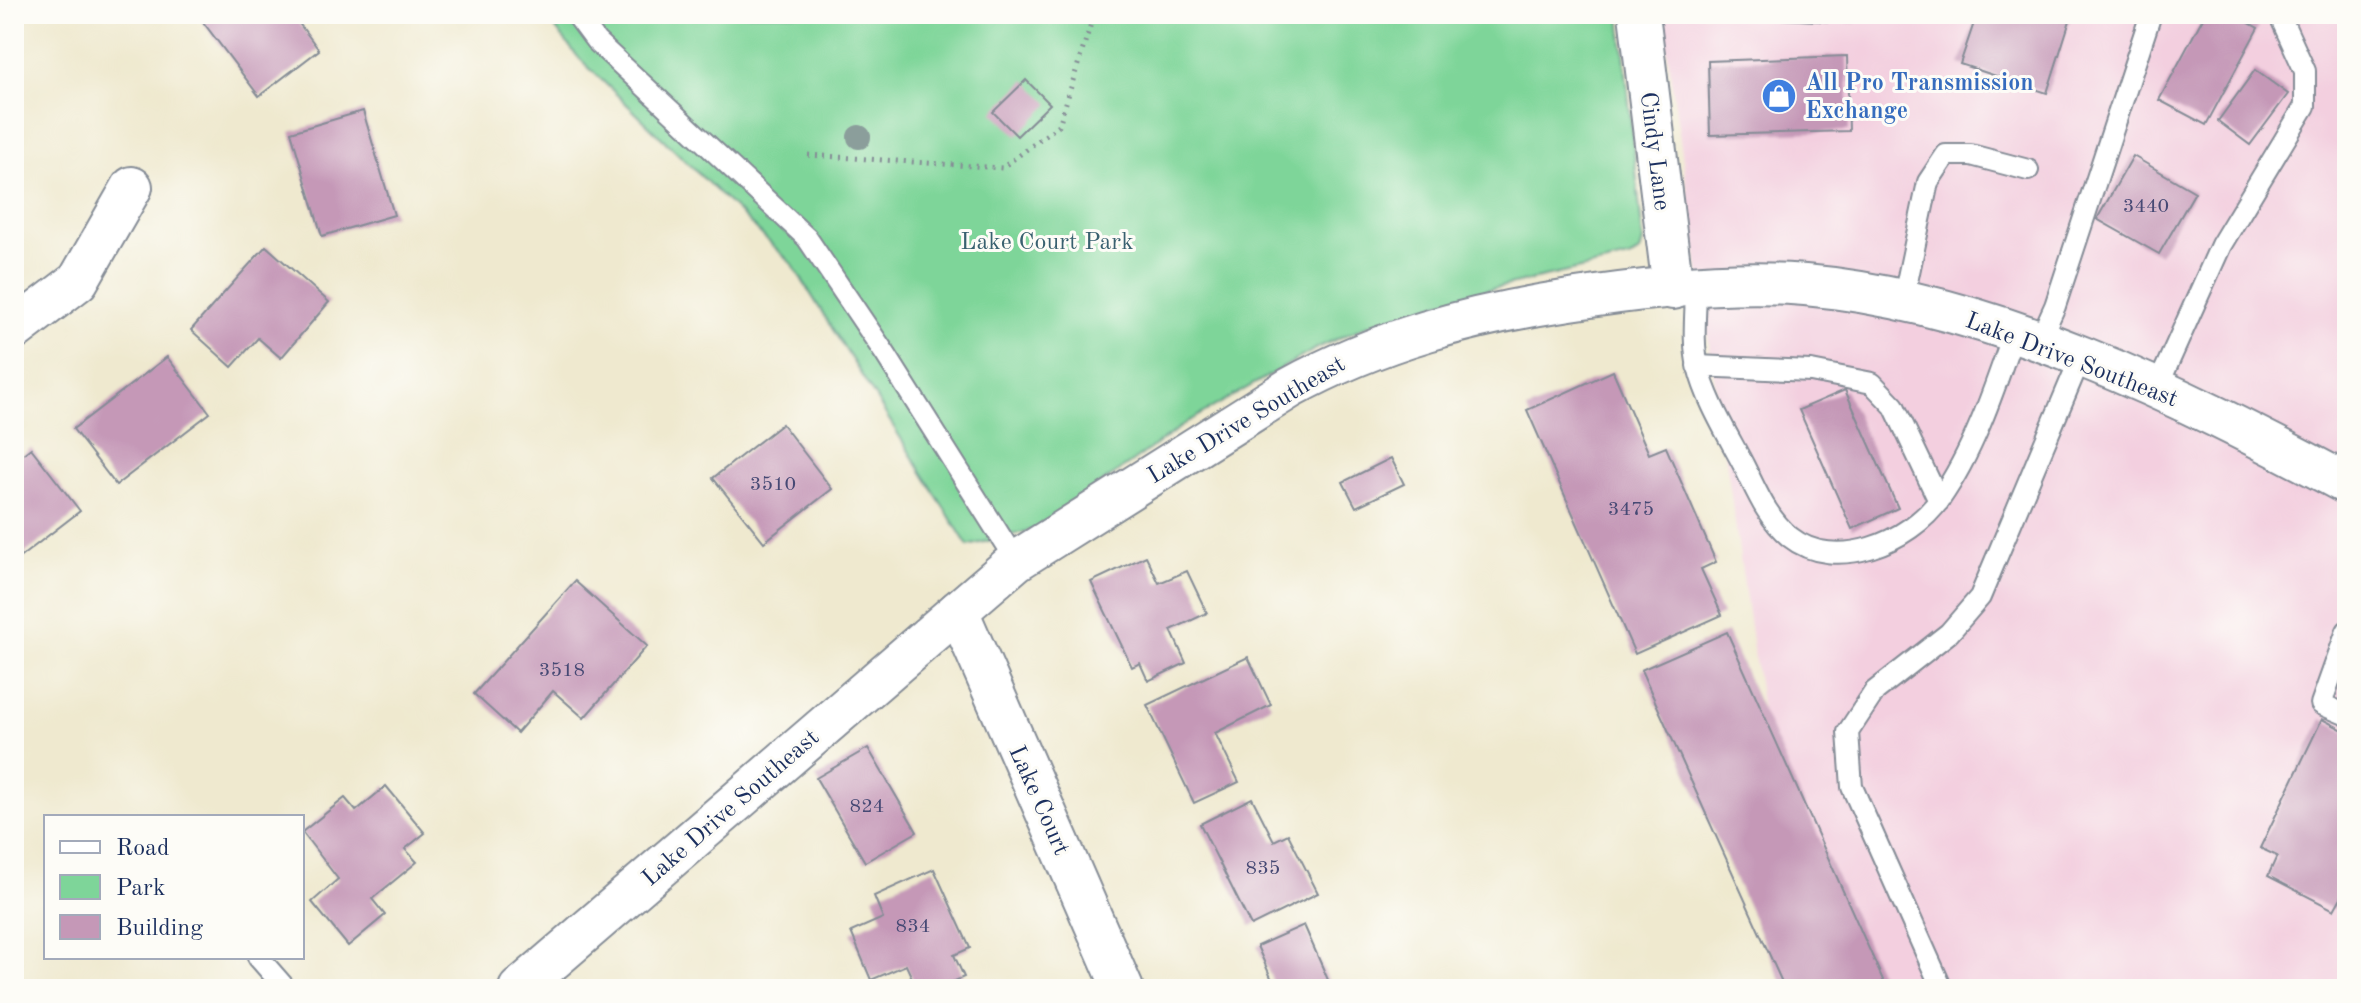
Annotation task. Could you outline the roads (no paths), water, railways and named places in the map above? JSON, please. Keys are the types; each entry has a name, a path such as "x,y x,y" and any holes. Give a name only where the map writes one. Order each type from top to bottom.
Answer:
{"street":[{"name":"Cindy Lane","path":"1639,14 1685,288"},
{"path":"14,330 78,281 132,187"},
{"name":"Lake Drive Southeast","path":"519,989 1016,561 1276,396 1370,348 1425,330 1496,313 1584,298 1685,288 1804,285 1903,301 2026,337 2156,390 2347,484"},
{"name":"Lake Court","path":"958,611 1123,989"}],"lane":[{"path":"576,14 596,41 807,238 886,355 1016,561"},
{"path":"1685,288 1697,366 1770,518 1792,539 1824,553 1866,550 1911,529 1939,501 1999,377 2026,337 2055,306 2151,14"},
{"path":"2156,390 2221,245 2305,106 2305,71 2279,14"},
{"path":"1903,301 1928,182 1946,155 1971,155 2028,170"},
{"path":"1942,989 1852,787 1848,732 1875,691 1949,633 1980,597 2080,359"},
{"path":"1697,366 1811,371 1872,383 1894,406 1939,501"},
{"path":"2347,631 2321,704 2347,715"},
{"path":"260,959 286,989"}],"place":[{"name":"All Pro Transmission Exchange","path":"1779,96"}],"park label":[{"name":"Lake Court Park","path":"1047,241"}]}
